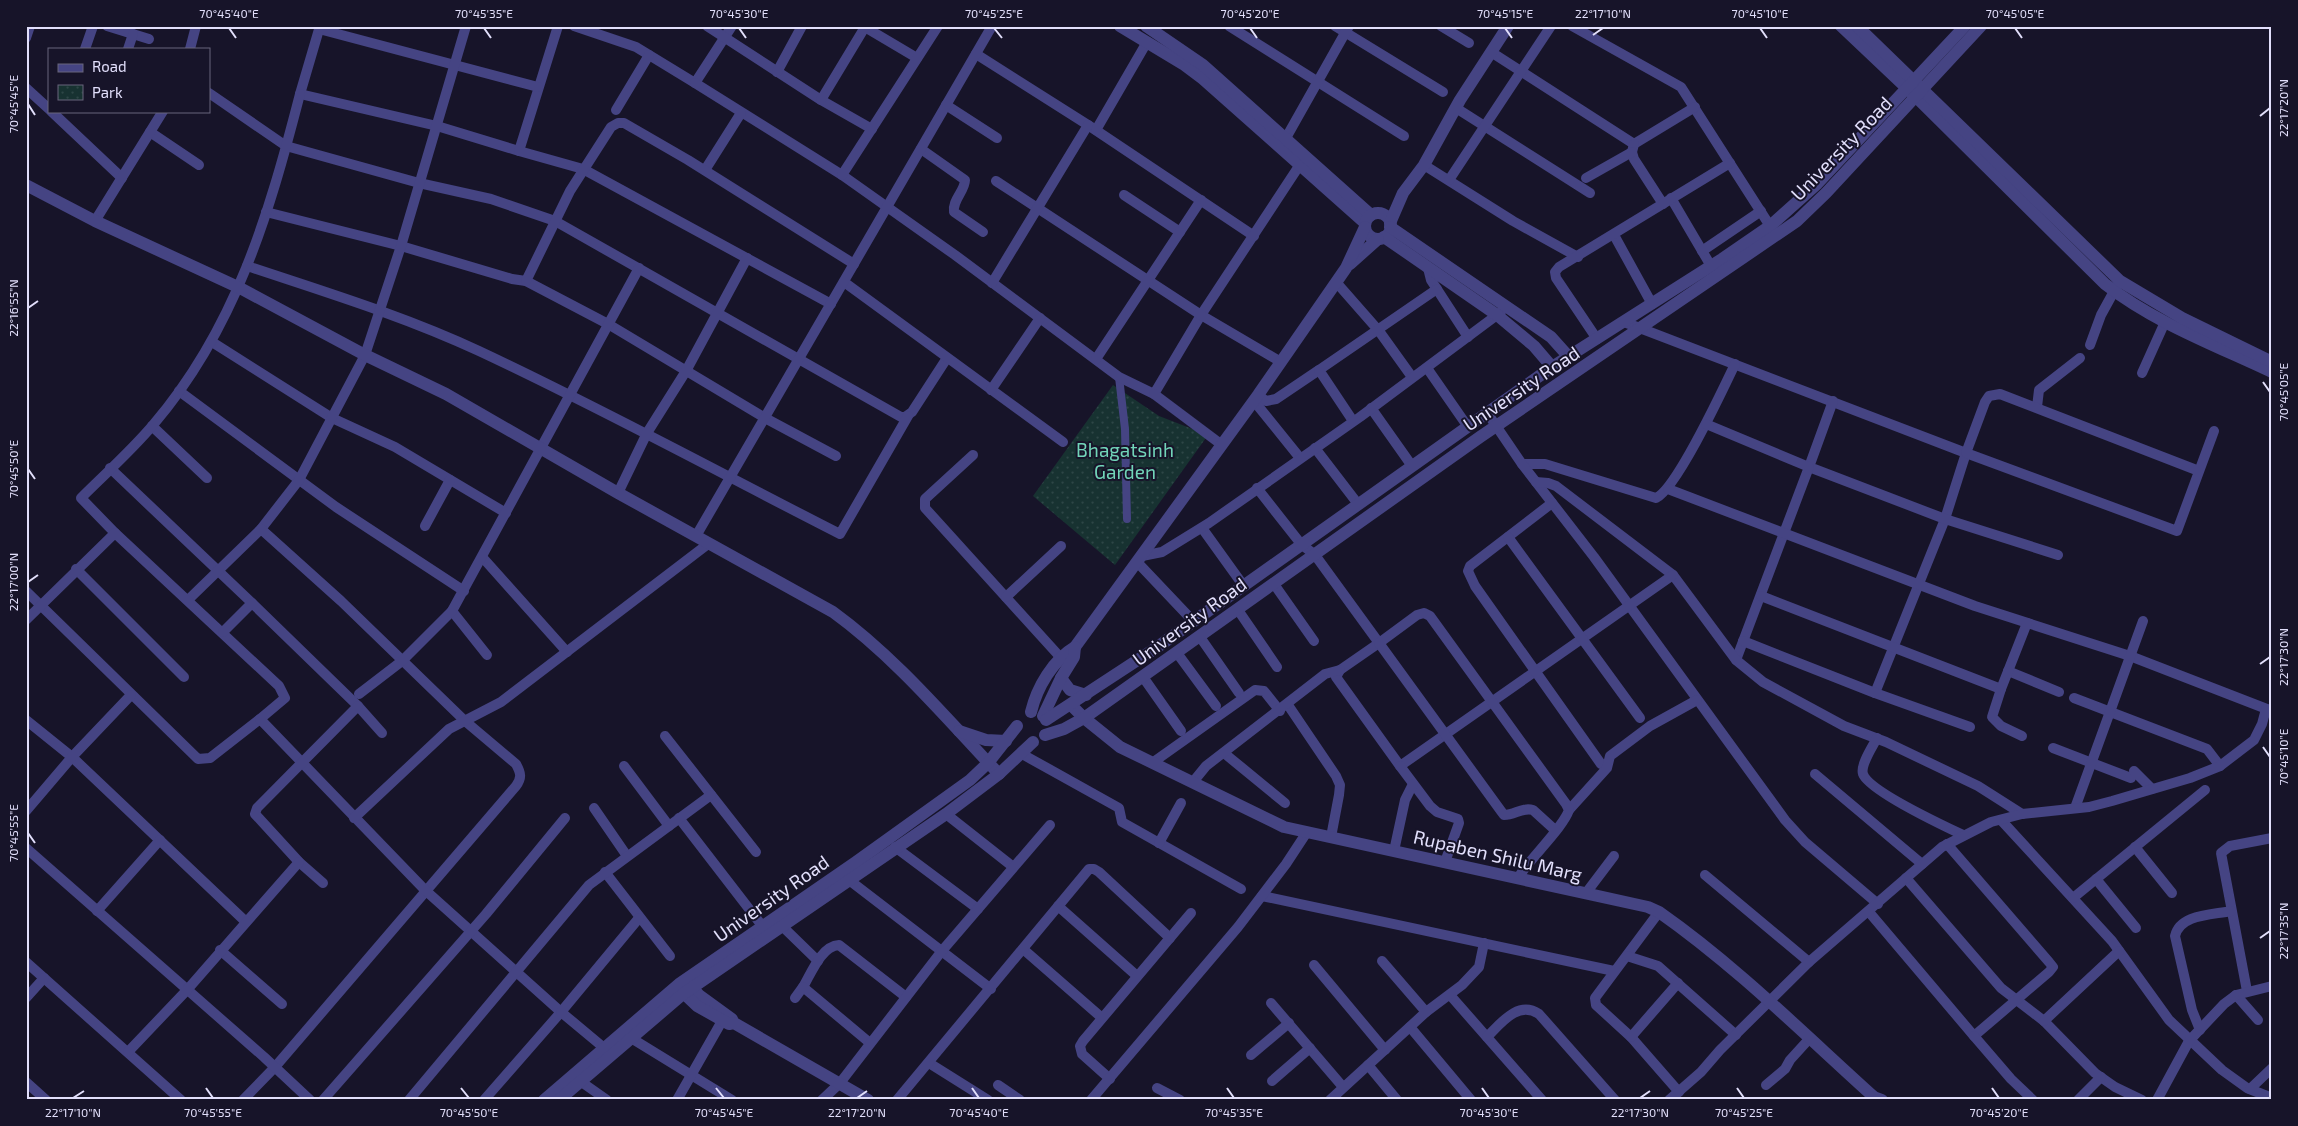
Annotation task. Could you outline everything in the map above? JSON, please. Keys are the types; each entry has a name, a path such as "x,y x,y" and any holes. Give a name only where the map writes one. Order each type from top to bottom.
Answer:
{"street":[{"path":"26,38 30,26"},
{"path":"85,48 92,26"},
{"path":"107,26 149,39"},
{"path":"190,48 196,26"},
{"path":"189,599 260,529 299,480 365,355 378,310 401,246 466,26"},
{"path":"519,151 558,26"},
{"path":"574,26 623,41 649,55 842,175 1119,377 1154,394 1222,445"},
{"path":"707,26 821,100 872,129"},
{"path":"695,83 732,26"},
{"path":"777,72 802,26"},
{"path":"842,175 938,26"},
{"path":"696,536 992,26"},
{"path":"1120,26 1203,79 1283,144 1370,219"},
{"path":"1146,26 1203,65 1283,144 1300,166 1370,219 1385,216 1386,232 1428,268 1497,316 1534,346 1552,367"},
{"path":"1229,26 1404,136"},
{"path":"1335,26 1347,29 1443,92"},
{"path":"1440,26 1469,43"},
{"path":"1346,268 1386,232 1403,193 1424,165 1456,108 1508,26"},
{"path":"1449,180 1551,26"},
{"path":"1572,26 1681,87 1770,226"},
{"path":"1841,26 1915,89"},
{"path":"1857,26 1915,89 2117,286 2165,322 2272,372"},
{"path":"1915,89 1965,26"},
{"name":"University Road","path":"1040,716 1071,705 1086,695 1568,356 1652,304 1770,226 1980,26"},
{"path":"821,100 864,27 917,58"},
{"path":"26,590 192,755 203,760 210,758 281,702 285,698 284,692 189,599 115,533 80,498 152,426 179,391 212,342 240,288 266,212 320,28 538,87"},
{"path":"1283,144 1347,29"},
{"path":"128,48 133,34"},
{"path":"992,283 1038,208 1147,42"},
{"path":"1491,52 1633,148"},
{"path":"976,54 1092,128 1254,236"},
{"path":"616,110 649,55"},
{"path":"26,88 48,108"},
{"name":"University Road","path":"1045,735 1064,729 1084,718 1496,427 1797,221 1915,89"},
{"path":"210,94 286,146 419,183 491,199 555,222 897,415 908,416"},
{"path":"300,94 436,126 583,169 831,304"},
{"path":"946,105 997,138"},
{"path":"1586,178 1695,107"},
{"path":"1456,108 1590,193"},
{"path":"52,112 122,178"},
{"path":"95,221 162,112"},
{"path":"705,170 741,113"},
{"path":"526,281 570,191 611,127 618,123 624,123 705,170 854,264"},
{"path":"150,132 199,165"},
{"path":"1633,148 1634,159 1667,201 1711,266"},
{"path":"921,149 965,180 965,184 953,207 954,212 983,232"},
{"path":"1597,339 1556,278 1556,272 1559,267 1730,163"},
{"path":"1424,165 1513,221 1578,257"},
{"path":"1154,394 1201,315 1300,166"},
{"path":"996,181 1201,315 1281,362"},
{"path":"26,185 95,221 240,288 365,355 446,394 708,544 833,612 882,652 999,774"},
{"path":"1040,716 1021,717 1017,726 1023,739 1033,742 1045,735 1047,730 1040,716 1040,689 1061,658 1075,647 1140,560 1256,398 1346,268 1370,219 1403,193"},
{"path":"1124,195 1180,232"},
{"path":"1096,359 1201,200"},
{"path":"1702,251 1761,211"},
{"path":"266,212 401,246 512,280 526,281 608,324 765,418 836,456"},
{"path":"1370,219 1367,234 1386,232 1508,307 1551,337 1568,356"},
{"path":"1614,235 1652,304"},
{"path":"618,493 647,432 686,371 747,258"},
{"path":"248,266 378,310 477,350 568,396 647,432 730,478 840,534 908,416 947,358"},
{"path":"360,694 402,661 452,611 483,558 568,396 639,268"},
{"path":"1428,268 1437,289 1468,337"},
{"path":"844,282 1063,442"},
{"path":"1336,282 1379,331 1412,377"},
{"path":"2090,346 2101,315 2117,286"},
{"path":"2117,286 2272,362"},
{"path":"1256,398 1266,401 1276,399 1379,331 1437,289"},
{"path":"1140,560 1162,552 1202,528 1353,422 1508,307"},
{"path":"991,390 1040,318"},
{"path":"1624,322 1966,453 2177,531 2214,432"},
{"path":"2142,373 2165,322"},
{"path":"212,342 332,418 395,447 506,513"},
{"path":"2037,407 2039,390 2080,358"},
{"path":"1522,464 1545,464 1652,497 1661,495 1668,489 1706,424 1735,364"},
{"path":"1426,368 1468,427"},
{"path":"1319,370 1353,422"},
{"path":"1119,377 1125,429 1128,519"},
{"path":"179,391 299,480 387,542 464,591"},
{"path":"1875,693 1919,585 1966,453 1989,396 2000,394 2037,407 2199,471"},
{"path":"1256,398 1300,458"},
{"path":"1736,660 1833,402"},
{"path":"1371,408 1412,466"},
{"path":"1488,414 1522,464 1785,820 1810,846 1878,904"},
{"path":"1706,424 1809,467 1944,519 2058,555"},
{"path":"152,426 207,478"},
{"path":"1315,448 1358,504"},
{"path":"973,455 924,503 931,517 1061,658"},
{"path":"110,468 358,706 382,733"},
{"path":"425,526 450,480"},
{"path":"1536,482 1556,486 1673,575 1736,660 1763,682 1812,709 1978,786 2022,814"},
{"path":"1257,488 1301,544 1315,555 1504,815 1527,809 1533,810 1555,830"},
{"path":"1668,489 1919,585 2027,623 2130,656 2269,710 2254,740 2220,766 2112,801 2022,814 1963,835 1947,844 1809,962 1669,1100"},
{"path":"1552,503 1470,566 1468,571 1475,586 1601,764"},
{"path":"1202,528 1243,585"},
{"path":"243,1100 275,1067 520,780 520,772 516,764 465,721 341,601 260,529"},
{"path":"26,620 76,569 115,533"},
{"path":"1508,537 1640,718"},
{"path":"354,818 449,729 500,702 708,544"},
{"path":"1006,597 1061,546"},
{"path":"483,558 567,652"},
{"path":"1140,560 1193,621"},
{"path":"76,569 184,677"},
{"path":"1400,766 1673,575"},
{"path":"1274,584 1314,641"},
{"path":"1761,596 2001,689"},
{"path":"223,632 252,603"},
{"path":"1238,610 1277,667"},
{"path":"452,611 487,655"},
{"path":"1192,782 1206,766 1284,708 1325,674 1340,670 1417,614 1424,613 1430,616 1569,810"},
{"path":"2074,808 2143,621"},
{"path":"2022,736 2001,726 1992,717 2027,623"},
{"path":"1200,637 1239,693"},
{"path":"1743,641 1875,693 1970,727"},
{"path":"1040,716 1074,657 1075,647"},
{"path":"1177,653 1216,706"},
{"path":"1340,670 1336,678 1338,682 1413,784 1437,812 1454,816 1458,819 1459,823 1445,862"},
{"path":"2008,670 2060,692"},
{"path":"1143,677 1181,731"},
{"path":"1061,678 1070,690 1086,695"},
{"path":"1152,763 1255,690 1264,691 1284,708 1336,776 1340,785 1331,837"},
{"path":"26,811 72,757 131,695"},
{"path":"2074,698 2207,749 2220,766"},
{"path":"1518,878 1530,859 1555,830 1569,810 1607,768 1610,756 1650,726 1697,700"},
{"name":"Rupaben Shilu Marg","path":"1071,705 1084,718 1120,746 1284,827 1648,907 1659,912 1697,940 1769,1001 1874,1097 1882,1100"},
{"path":"323,883 299,862 255,814 257,808 300,762 358,706"},
{"path":"260,719 425,890 514,972 603,1047"},
{"path":"26,720 72,757 245,921"},
{"name":"University Road","path":"544,1100 603,1047 763,927 962,785 988,763 1017,726"},
{"path":"956,730 986,740 1006,740"},
{"path":"665,736 756,852"},
{"path":"1877,738 1863,768 1863,774 1868,780 1889,796 1963,835"},
{"name":"University Road","path":"559,1100 631,1038 684,987 782,926 946,814 999,774 1033,742"},
{"path":"2053,748 2091,764 2132,775 2152,789"},
{"path":"1224,753 1285,804"},
{"path":"1022,754 1119,808 1122,822 1241,889"},
{"path":"624,766 669,826"},
{"path":"1815,774 1922,864"},
{"path":"1394,851 1404,800 1413,784"},
{"path":"2073,898 2205,790"},
{"path":"409,1100 514,972 589,885 711,794"},
{"path":"1159,843 1181,803"},
{"path":"594,808 627,856"},
{"path":"946,814 1012,866"},
{"path":"324,1100 470,932 565,818"},
{"path":"679,818 763,927"},
{"path":"2001,820 2119,951 2168,1020 2222,1070 2250,1089 2272,1098"},
{"path":"822,1100 840,1083 941,952 1012,866 1050,824"},
{"path":"1091,1100 1262,896 1307,832"},
{"path":"2247,991 2221,853 2230,846 2272,838"},
{"path":"97,912 160,840"},
{"path":"1947,844 2052,967 1974,1036"},
{"path":"896,847 978,909"},
{"path":"2135,847 2172,893"},
{"path":"26,848 310,1100"},
{"path":"1586,893 1614,856"},
{"path":"128,1052 187,990 245,921 299,862"},
{"path":"897,1100 991,989 1086,872 1094,869 1170,938"},
{"path":"605,872 670,956"},
{"path":"1705,875 1809,962"},
{"path":"1906,878 2001,988 2015,1001 2044,1020 2101,1077 2142,1100"},
{"path":"2096,879 2136,928"},
{"path":"849,880 991,989"},
{"path":"1262,896 1614,971"},
{"path":"1058,906 1137,976"},
{"path":"2200,1030 2192,1010 2175,936 2177,928 2186,920 2231,911"},
{"path":"1659,912 1595,998 1596,1005 1631,1037 1679,1092"},
{"path":"1869,912 1974,1036 2033,1100"},
{"path":"1110,1079 1081,1050 1082,1041 1191,913"},
{"path":"484,1100 640,918"},
{"path":"782,926 818,961"},
{"path":"1330,1100 1426,1012 1450,995 1479,967 1484,943"},
{"path":"795,998 818,961 833,945 839,945 906,997"},
{"path":"1023,949 1101,1017"},
{"path":"220,950 282,1004"},
{"path":"2044,1020 2119,951"},
{"path":"1627,956 1658,966 1736,1036"},
{"path":"1382,961 1426,1012"},
{"path":"26,962 181,1100"},
{"path":"1314,965 1385,1050"},
{"path":"26,998 44,978"},
{"path":"1631,1037 1678,983"},
{"path":"2158,1100 2189,1041 2200,1030 2236,995 2272,986"},
{"path":"677,1100 691,1074 732,1018 684,987"},
{"path":"803,987 870,1043"},
{"path":"1450,995 1542,1100"},
{"path":"2236,995 2258,1020"},
{"path":"1272,1003 1344,1087"},
{"path":"1486,1037 1521,1008 1530,1008 1539,1014 1615,1100"},
{"path":"728,1022 868,1100"},
{"path":"1251,1056 1289,1023"},
{"path":"1410,1027 1471,1100"},
{"path":"631,1038 732,1100"},
{"path":"1766,1085 1785,1069 1790,1060 1810,1038"},
{"path":"1272,1081 1310,1048"},
{"path":"929,1063 988,1100"},
{"path":"1368,1065 1397,1100"},
{"path":"2250,1089 2272,1068"},
{"path":"2078,1100 2101,1077"},
{"path":"580,1081 607,1100"},
{"path":"26,1082 46,1100"},
{"path":"998,1085 1020,1100"},
{"path":"1157,1088 1180,1100"}],"green space":[{"name":"Bhagatsinh Garden","path":"1113,385 1159,416 1208,435 1115,565 1033,496"}]}
